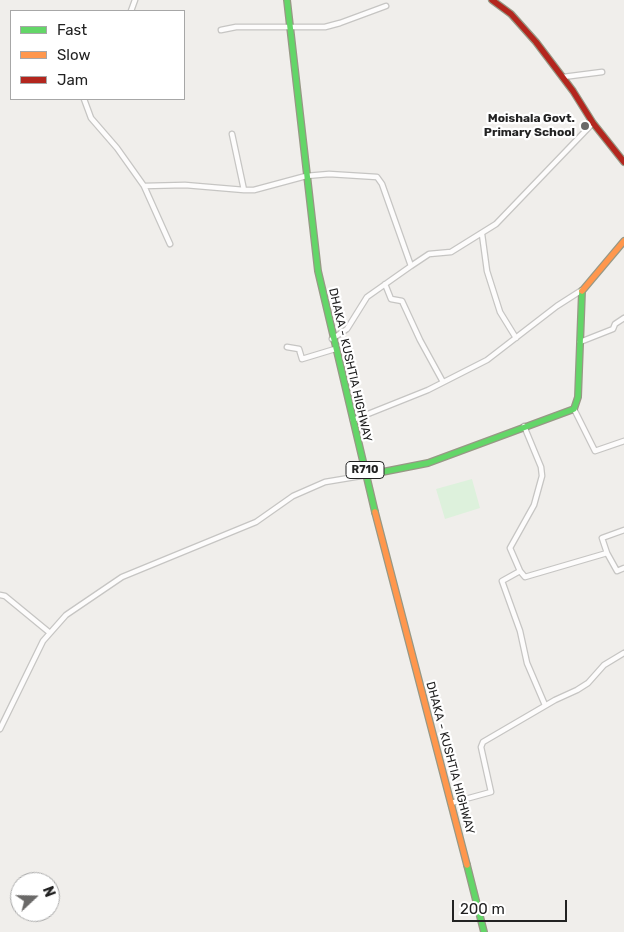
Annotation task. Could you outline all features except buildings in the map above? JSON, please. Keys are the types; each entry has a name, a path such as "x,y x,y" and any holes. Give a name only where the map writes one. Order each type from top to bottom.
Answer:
{"main road":[{"name":"DHAKA - KUSHTIA HIGHWAY","path":"287,0 318,271 332,338 484,932"},
{"path":"492,0 520,24 563,77 593,123 624,162"},
{"path":"366,475 428,463 574,409 578,397 582,290 624,241"}],"street":[{"path":"221,30 236,27 332,25 386,6"},
{"path":"563,77 602,72"},
{"path":"84,100 91,118 117,148 144,186 170,244"},
{"path":"332,338 347,329 367,297 428,254 451,252 496,224 593,123"},
{"path":"232,134 244,190"},
{"path":"144,186 184,185 254,190 306,176 329,174 377,177 382,184 411,266"},
{"path":"482,234 488,271 500,312 516,338"},
{"path":"385,284 391,299 402,301 420,340 443,382"},
{"path":"353,420 443,382 487,360 557,306 582,290"},
{"path":"580,342 612,329 615,324 624,318"},
{"path":"287,347 299,349 302,359 335,349"},
{"path":"574,409 595,451 624,441"},
{"path":"524,426 541,467 542,476 534,505 510,548 524,578 608,553"},
{"path":"0,729 43,641 66,615 122,577 256,522 293,496 325,482 366,475"},
{"path":"624,530 602,538 617,571 624,568"},
{"path":"520,571 502,581 520,631 527,663 545,705"},
{"path":"0,594 50,633"},
{"path":"451,803 491,792 481,744 545,705 588,683 604,665 624,653"}],"green space":[{"path":"472,479 480,508 445,519 436,489"}],"traffic: fast":[{"path":"287,0 318,271 375,512"},
{"path":"367,475 428,463 574,409 578,397 582,291"},
{"path":"467,865 484,932"}],"traffic: slow":[{"path":"582,291 624,241"},
{"path":"375,512 467,865"}],"traffic: jam":[{"path":"492,0 511,14 536,42 573,91 593,123 624,162"}],"place":[{"name":"Moishala Govt. Primary School","path":"585,126"}]}
